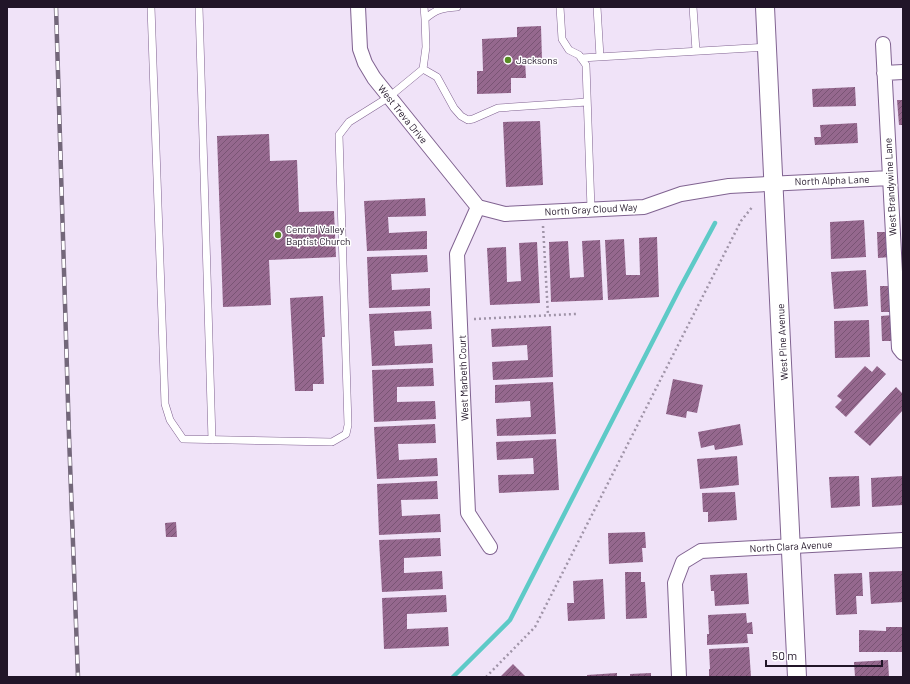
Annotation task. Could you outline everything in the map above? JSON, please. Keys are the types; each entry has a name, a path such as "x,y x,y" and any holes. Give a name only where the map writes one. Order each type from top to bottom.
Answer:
{"street":[{"name":"West Treva Drive","path":"358,7 360,49 365,63 374,78 478,207"},
{"name":"West Pine Avenue","path":"765,7 792,547 797,677"},
{"name":"West Brandywine Lane","path":"883,44 899,348 903,354"},
{"path":"884,73 903,72"},
{"name":"North Alpha Lane","path":"774,183 890,178"},
{"name":"North Gray Cloud Way","path":"478,207 506,214 644,207 681,194 729,186 774,183"},
{"name":"West Marbeth Court","path":"478,207 457,254 468,513 490,547"},
{"name":"North Clara Avenue","path":"680,677 675,583 683,562 702,551 903,540"}],"lane":[{"path":"151,7 166,404 170,420 183,439 332,442 346,434 348,425 339,135 349,122 389,97 423,69 426,47 424,7"},
{"path":"199,7 212,440"},
{"path":"425,19 433,12 444,8 457,7"},
{"path":"560,7 562,39 569,50 579,55 586,65 591,210"},
{"path":"596,7 600,57"},
{"path":"693,7 696,52"},
{"path":"581,58 767,47"},
{"path":"423,69 437,78 454,108 461,116 468,120 498,108 587,102"}],"path":[{"path":"486,677 535,626 741,221 753,206"},
{"path":"542,212 548,315"},
{"path":"461,320 576,314"}],"building":[{"name":"Jacksons","path":"541,26 542,60 525,60 526,78 511,78 511,93 477,94 477,71 483,71 482,39 517,37 517,27"},
{"path":"855,87 856,106 813,107 812,89"},
{"path":"897,100 903,100 903,125 899,125"},
{"path":"540,121 543,185 506,187 503,122"},
{"path":"857,123 858,143 815,145 814,137 821,137 820,125"},
{"name":"Central Valley Baptist Church","path":"269,134 270,161 297,160 299,212 334,211 336,257 269,260 271,305 223,307 217,136"},
{"path":"425,198 426,216 388,217 389,233 427,231 427,249 367,251 364,201"},
{"path":"864,220 866,257 831,259 830,222"},
{"path":"877,232 889,232 890,257 878,258"},
{"path":"657,237 659,297 608,300 605,240 624,239 626,275 640,275 639,238"},
{"path":"600,240 603,300 551,302 549,242 568,241 570,278 584,277 582,241"},
{"path":"537,242 540,303 490,305 487,248 506,247 507,282 521,281 519,243"},
{"path":"427,255 428,272 391,274 392,290 430,288 430,306 369,308 367,257"},
{"path":"866,270 868,306 834,309 831,272"},
{"path":"880,286 892,286 892,312 881,312"},
{"path":"323,296 325,337 322,337 324,384 313,384 313,391 295,391 290,298"},
{"path":"431,311 432,329 394,331 395,346 432,344 433,363 372,366 369,314"},
{"path":"893,315 894,341 882,341 881,316"},
{"path":"869,320 870,357 835,358 834,321"},
{"path":"551,326 553,377 493,380 492,362 528,360 527,345 492,347 491,329"},
{"path":"865,366 872,372 877,366 886,374 846,417 835,407 842,400 837,396"},
{"path":"433,368 434,386 397,387 397,402 435,401 436,419 374,422 372,370"},
{"path":"673,379 703,385 697,413 687,411 686,418 666,414"},
{"path":"553,382 556,434 497,436 496,419 531,417 530,401 495,403 495,385"},
{"path":"896,387 903,394 903,410 870,446 854,432"},
{"path":"435,424 436,443 398,444 399,460 437,458 438,476 377,479 374,427"},
{"path":"740,424 743,445 715,450 714,445 701,448 698,432"},
{"path":"556,439 559,490 499,493 498,475 534,474 533,458 497,460 496,442"},
{"path":"737,456 739,485 700,489 697,459"},
{"path":"859,476 860,506 831,508 829,477"},
{"path":"903,476 903,505 872,507 871,478"},
{"path":"437,481 438,499 401,500 402,516 440,514 441,532 379,535 377,484"},
{"path":"735,492 737,520 708,522 708,512 703,512 702,493"},
{"path":"176,522 177,537 166,537 165,523"},
{"path":"645,532 646,548 642,548 643,562 609,564 608,533"},
{"path":"440,538 441,556 404,558 404,573 442,571 443,589 382,592 379,540"},
{"path":"903,571 903,602 871,604 869,572"},
{"path":"625,572 641,572 641,582 645,582 647,618 626,619"},
{"path":"747,573 749,604 715,606 714,591 711,591 710,575"},
{"path":"862,573 863,596 856,596 857,614 836,615 834,574"},
{"path":"603,579 605,619 568,621 567,603 574,603 573,581"},
{"path":"446,595 447,612 407,614 407,629 448,627 449,646 384,649 382,598"},
{"path":"746,613 747,623 752,622 753,634 747,634 748,643 707,645 707,634 709,634 708,615"},
{"path":"886,627 903,627 903,652 859,652 859,630 886,631"},
{"path":"749,647 751,677 709,677 709,649"},
{"path":"888,660 889,677 855,677 854,662"},
{"path":"513,664 526,677 500,677"},
{"path":"617,673 617,677 587,677 587,675"},
{"path":"651,673 651,677 630,677 630,674"}],"waterway":[{"path":"453,677 510,620 680,288 715,223"}],"railway":[{"path":"56,7 78,677"}],"place":[{"name":"Jacksons","path":"508,60"},
{"name":"Central Valley Baptist Church","path":"278,235"}]}
